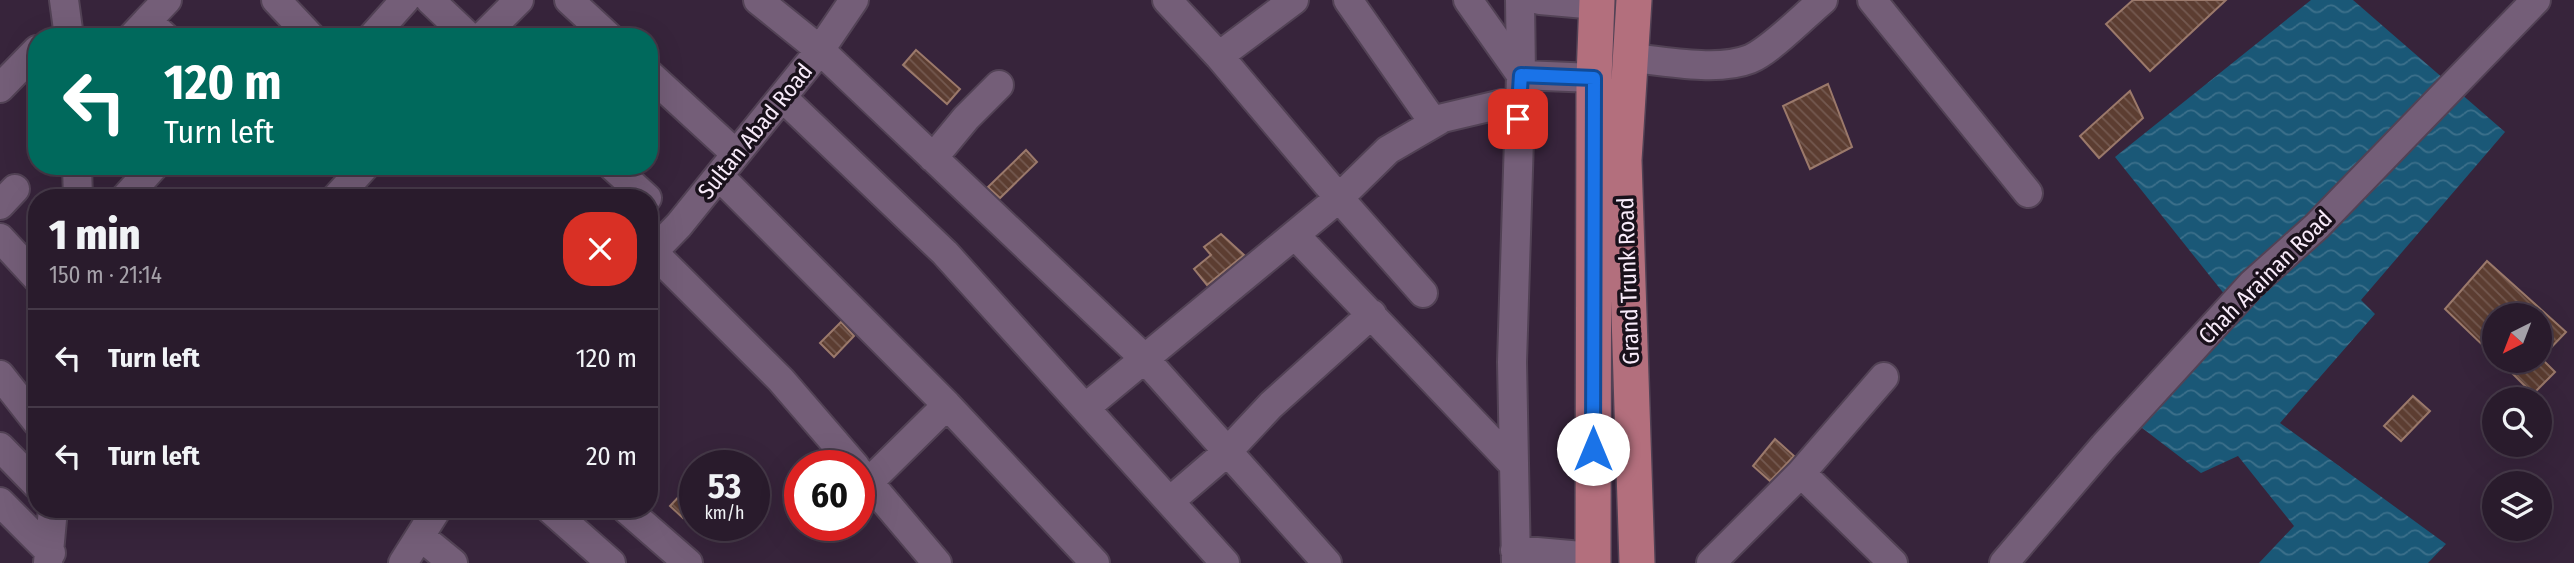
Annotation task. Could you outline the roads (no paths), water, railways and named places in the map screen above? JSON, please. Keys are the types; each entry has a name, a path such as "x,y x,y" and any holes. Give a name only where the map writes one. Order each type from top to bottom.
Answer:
{"main road":[{"name":"Grand Trunk Road","path":"1634,0 1624,160 1637,563"},
{"path":"1593,560 1594,78 1597,3"}],"street":[{"path":"150,28 167,0"},
{"path":"276,0 303,28"},
{"path":"380,28 405,0"},
{"path":"430,0 460,28"},
{"path":"491,28 519,0"},
{"path":"569,0 599,28"},
{"path":"758,0 820,50 1144,358 1326,563"},
{"name":"Sultan Abad Road","path":"658,247 679,226 820,50 854,0"},
{"path":"1167,0 1219,56 1423,293"},
{"path":"1219,56 1294,0"},
{"path":"1348,0 1434,124"},
{"path":"1468,0 1520,87"},
{"path":"1520,0 1512,362 1515,556 1593,560"},
{"path":"1540,0 1597,3"},
{"path":"1631,58 1716,65 1753,58 1823,0"},
{"path":"1872,0 2028,193"},
{"name":"Chah Arainan Road","path":"2004,563 2104,446 2252,284 2316,226 2536,0"},
{"path":"0,88 28,59"},
{"path":"1085,408 1339,198 1388,150 1443,118 1520,87 1594,78"},
{"path":"658,84 727,165 1095,563"},
{"path":"933,158 966,118 999,85"},
{"path":"782,97 944,253 1225,563"},
{"path":"133,189 146,175"},
{"path":"345,189 357,175"},
{"path":"621,175 637,189"},
{"path":"658,208 679,226"},
{"path":"1295,235 1514,465"},
{"path":"0,237 28,268"},
{"path":"658,261 782,380 841,450"},
{"path":"1170,501 1227,452 1271,405 1372,314"},
{"path":"0,375 28,411"},
{"path":"1711,563 1801,473 1884,377"},
{"path":"875,462 947,405"},
{"path":"0,447 28,476"},
{"path":"1801,473 1893,563"},
{"path":"875,490 937,563"},
{"path":"0,502 50,558"},
{"path":"50,558 52,518"},
{"path":"403,563 431,518"},
{"path":"560,518 611,563"},
{"path":"636,518 688,563"},
{"path":"420,536 453,563"}],"water":[{"path":"2311,0 2353,0 2505,132 2361,300 2375,314 2280,423 2446,544 2428,563 2259,563 2294,526 2238,456 2201,473 2129,418 2233,305 2115,157"}]}
